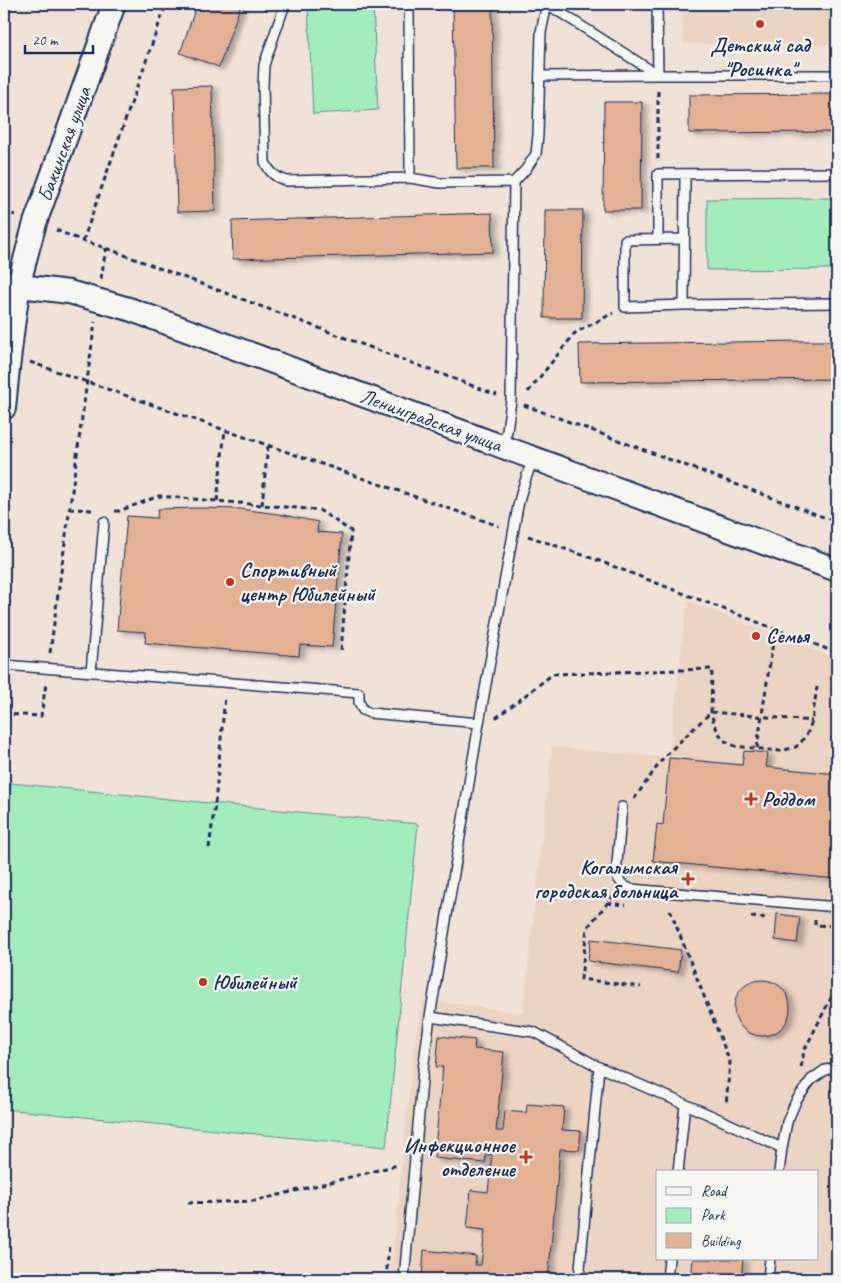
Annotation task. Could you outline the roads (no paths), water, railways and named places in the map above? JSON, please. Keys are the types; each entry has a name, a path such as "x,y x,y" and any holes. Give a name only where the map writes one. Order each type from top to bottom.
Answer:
{"street":[{"name":"Бакинская улица","path":"4,408 9,355 12,285 114,4"},
{"name":"Ленинградская улица","path":"12,285 69,292 129,309 837,570"}],"lane":[{"path":"285,4 264,65 262,85 265,162 269,171 278,178 287,181 410,178 440,183 514,182"},
{"path":"409,4 410,178"},
{"path":"502,446 515,401 514,182 536,154 541,76 541,32 547,4 658,75"},
{"path":"658,4 658,75"},
{"path":"541,76 837,75"},
{"path":"658,239 658,174 837,173"},
{"path":"684,305 685,174"},
{"path":"684,240 624,240 624,307 837,303"},
{"path":"404,1279 423,1070 430,1017 480,718 514,531 522,490 533,458"},
{"path":"91,672 104,522"},
{"path":"4,665 360,693 359,702 363,710 370,713 480,718"},
{"path":"622,807 616,874 619,881 631,889 837,907"},
{"path":"430,1017 534,1032 599,1067 782,1148"},
{"path":"578,1279 599,1067"},
{"path":"779,1170 787,1122 796,1101 811,1080 825,1070 837,1067"},
{"path":"678,1170 685,1104"},
{"path":"667,1279 669,1260"},
{"path":"768,1279 770,1260"}],"place":[{"name":"Детский сад \"Росинка\"","path":"760,24"},
{"name":"Спортивный центр Юбилейный","path":"230,582"},
{"name":"Семья","path":"756,636"},
{"name":"Роддом","path":"751,799"},
{"name":"Когалымская городская больница","path":"688,879"},
{"name":"Юбилейный","path":"203,982"},
{"name":"Инфекционное отделение","path":"526,1157"}]}
